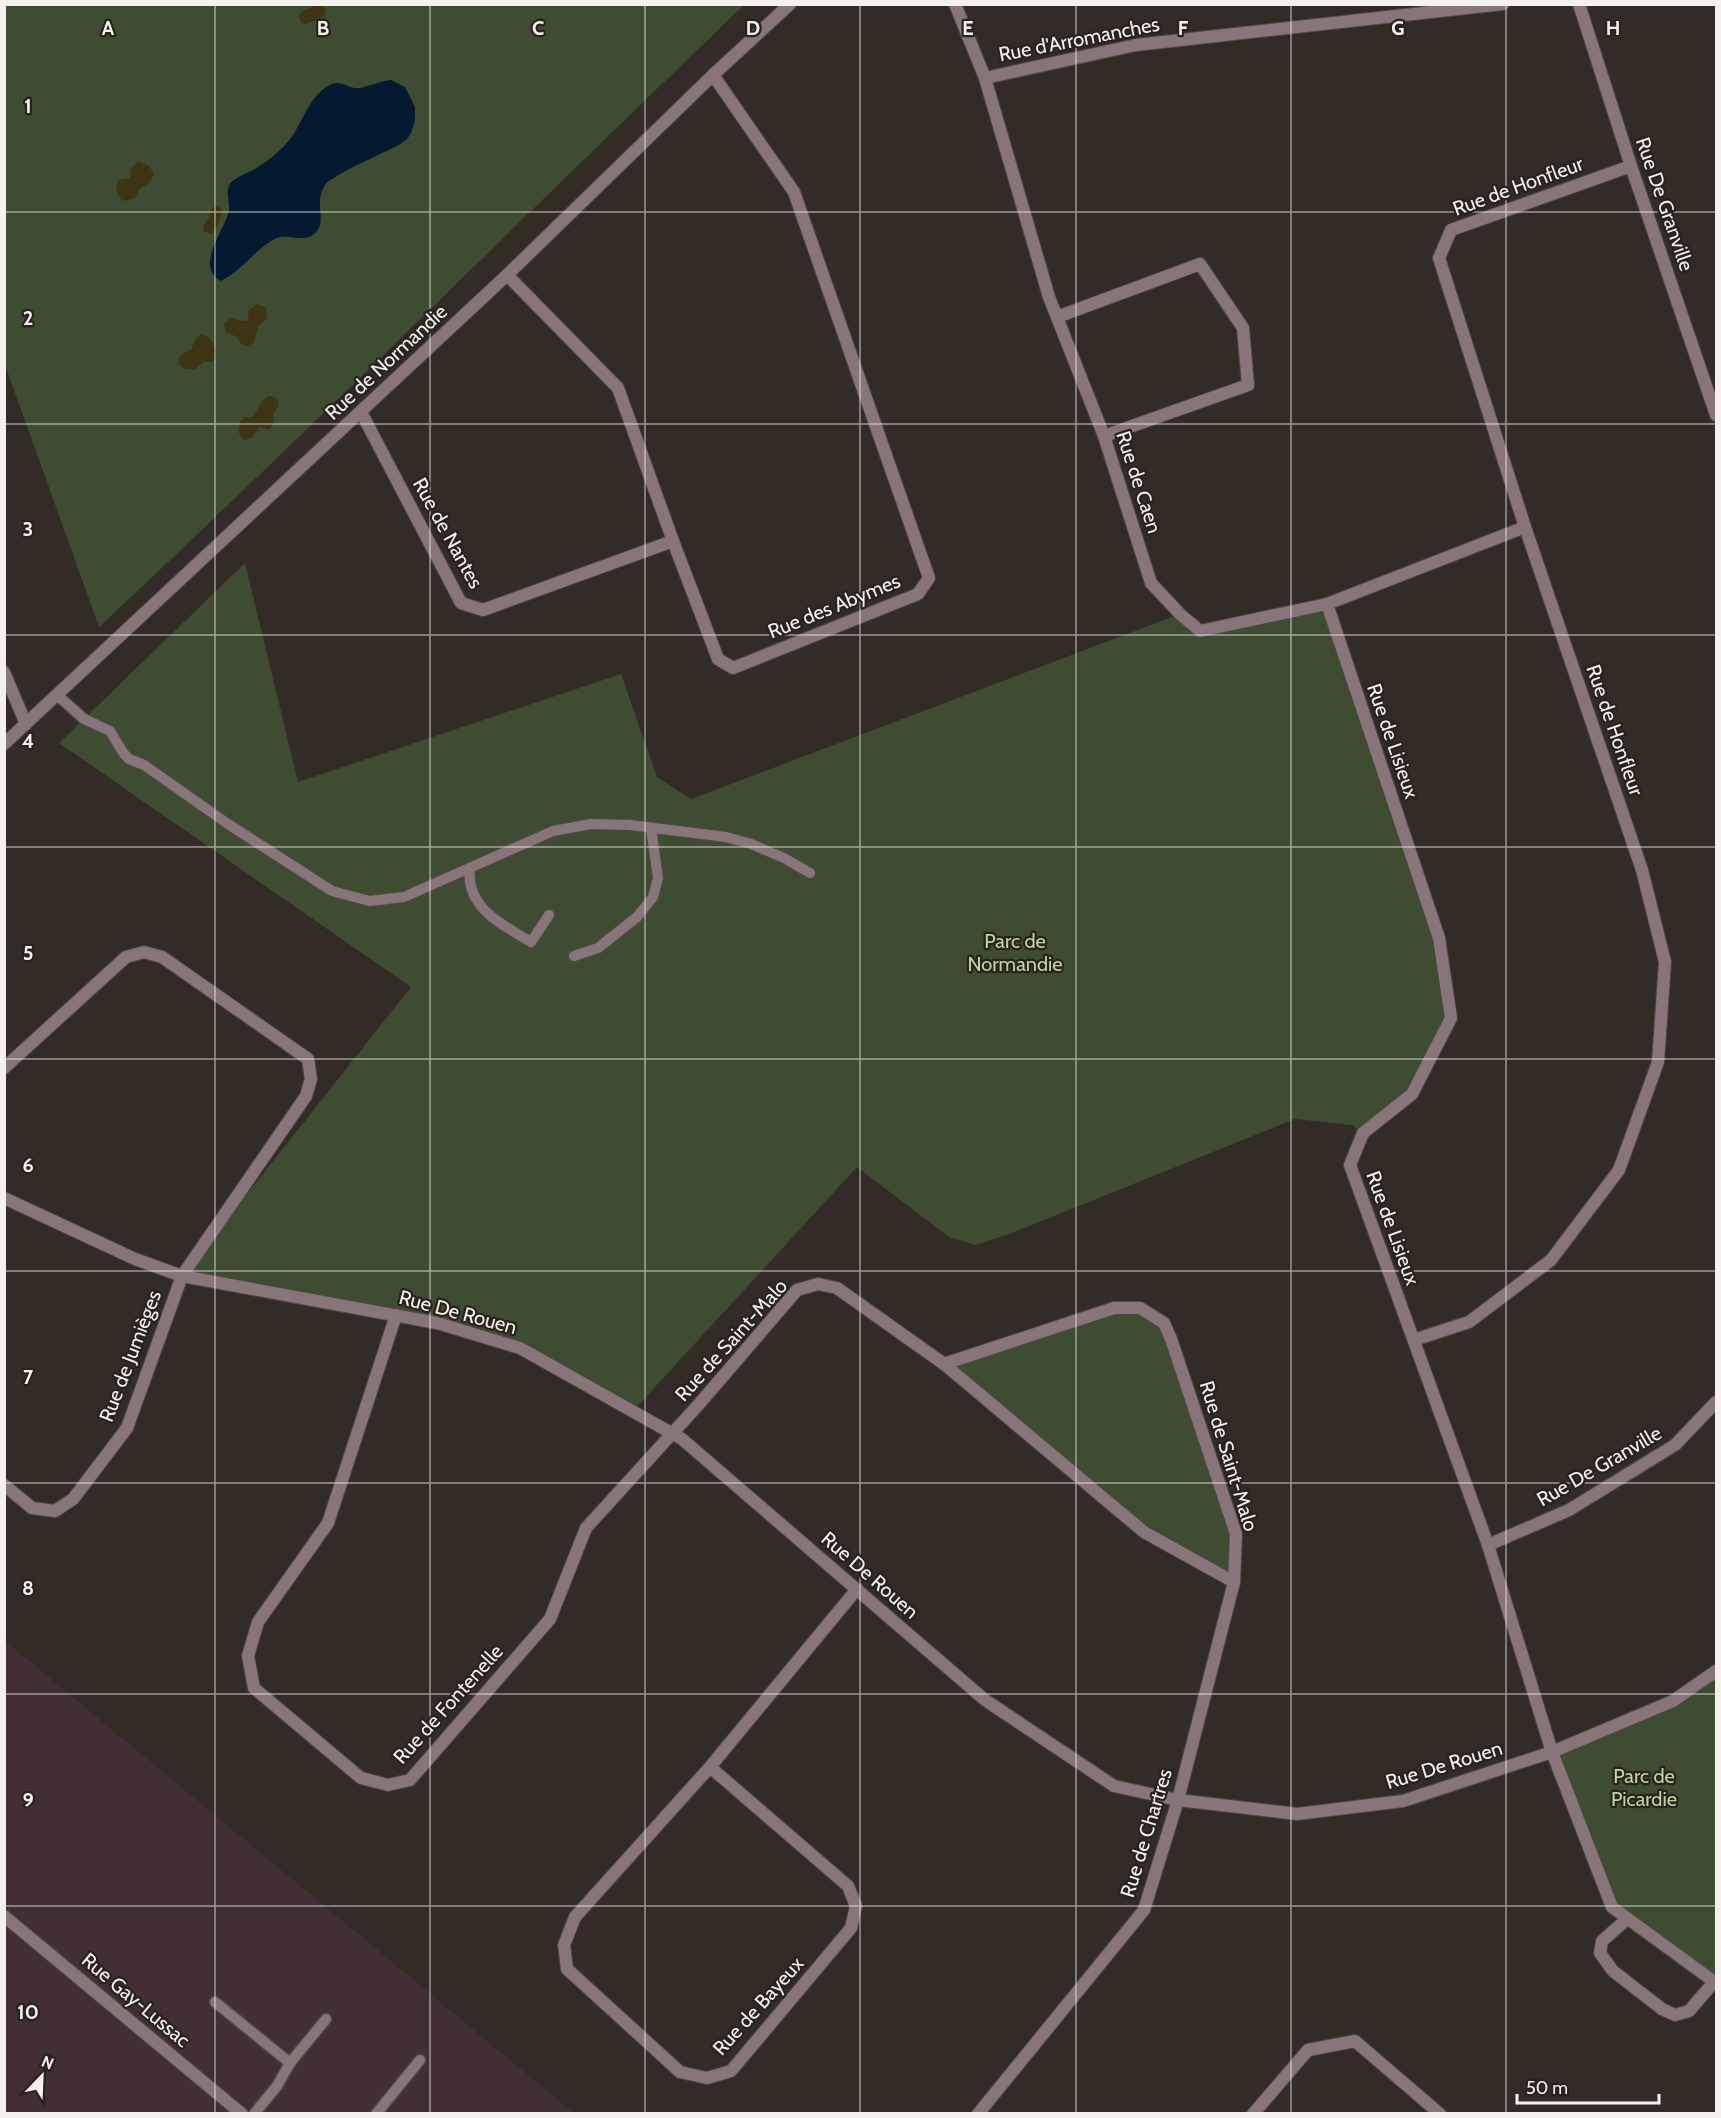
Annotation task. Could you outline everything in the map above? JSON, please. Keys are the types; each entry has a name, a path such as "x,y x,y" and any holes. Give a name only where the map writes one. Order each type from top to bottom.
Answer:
{"street":[{"name":"Rue de Normandie","path":"4,744 507,275 713,75 790,4"},
{"name":"Rue de Caen","path":"955,4 985,78 1049,297 1104,436 1151,583 1180,614 1200,632 1327,604 1525,527"},
{"name":"Rue d'Arromanches","path":"985,78 1136,45 1503,4"},
{"name":"Rue De Granville","path":"1579,4 1631,166 1716,415"},
{"name":"Rue des Abymes","path":"507,275 618,388 718,659 733,668 918,594 929,578 794,192 713,75"},
{"name":"Rue de Honfleur","path":"1414,1341 1469,1322 1551,1260 1618,1170 1658,1062 1665,963 1642,870 1525,527 1439,258 1451,230 1631,166"},
{"path":"1057,317 1200,264 1244,327 1248,385 1104,436"},
{"name":"Rue de Nantes","path":"360,412 461,603 483,610 673,541"},
{"name":"Rue de Lisieux","path":"1327,604 1439,938 1451,1018 1412,1095 1363,1133 1350,1165 1488,1545 1552,1752 1612,1907 1715,1983"},
{"path":"4,672 26,724"},
{"name":"Rue de Jumièges","path":"4,1068 126,957 144,952 162,957 308,1059 311,1079 306,1096 182,1276 127,1428 73,1499 55,1511 32,1508 4,1485"},
{"name":"Rue De Rouen","path":"4,1198 135,1259 182,1276 396,1314 437,1323 520,1348 682,1439 985,1700 1114,1786 1178,1800 1297,1814 1403,1801 1552,1752 1673,1701 1716,1671"},
{"name":"Rue de Saint-Malo","path":"672,1434 797,1290 818,1284 837,1288 944,1364 1144,1532 1234,1582 1236,1534 1164,1323 1140,1308 1114,1308 944,1364"},
{"name":"Rue de Fontenelle","path":"396,1314 328,1523 258,1623 248,1656 254,1688 361,1778 388,1785 410,1780 550,1618 586,1528 672,1434"},
{"name":"Rue De Granville","path":"1488,1545 1569,1510 1675,1445 1716,1402"},
{"name":"Rue de Chartres","path":"978,2114 1144,1910 1178,1800 1234,1582"},
{"name":"Rue de Bayeux","path":"711,1767 848,1886 856,1906 851,1928 730,2071 707,2078 680,2072 567,1969 564,1945 575,1917 711,1767 856,1590"},
{"name":"Rue Gay-Lussac","path":"4,1916 243,2114"},
{"path":"1628,1919 1602,1941 1600,1953 1613,1971 1662,2009 1675,2015 1689,2011 1715,1983"},
{"path":"1253,2114 1308,2050 1355,2041 1440,2114"}],"lane":[{"path":"57,695 84,719 110,731 129,759 144,765 237,830 332,891 370,901 404,897 553,831 591,824 726,837 751,844 784,858 810,873"},
{"path":"574,956 598,948 637,917 653,897 658,878 651,828"},
{"path":"470,868 468,880 471,894 479,906 523,938 531,942 549,915"},
{"path":"215,2002 290,2063"},
{"path":"254,2114 277,2086 290,2063 326,2019"},
{"path":"376,2114 420,2060"}],"shaded area":[{"path":"4,1640 492,2045 574,2113 5,2113"}],"green space":[{"path":"5,5 744,5 99,627 5,365"},
{"name":"Parc de Normandie","path":"245,563 298,782 621,674 657,777 691,799 1180,614 1200,631 1327,604 1439,938 1451,1018 1412,1094 1363,1133 1352,1125 1295,1119 1009,1234 976,1245 949,1237 857,1167 633,1411 520,1348 437,1323 182,1276 411,987 59,743"},
{"path":"1114,1308 1140,1308 1164,1323 1236,1534 1234,1582 1144,1532 944,1364"},
{"name":"Parc de Picardie","path":"1712,1675 1716,1682 1716,1983 1612,1907 1552,1752"}],"sand":[{"path":"316,5 325,7 324,16 307,24 301,23 299,17 301,12"},
{"path":"138,161 149,166 154,174 150,182 140,189 134,198 124,201 117,192 117,183 119,180 130,178 131,168"},
{"path":"216,206 222,209 218,225 212,234 203,231 204,224 209,218 211,209"},
{"path":"257,304 266,307 267,318 258,327 254,342 248,346 241,344 236,336 226,333 224,325 229,319 246,321 249,317 248,311"},
{"path":"202,334 215,346 216,358 213,362 203,362 195,369 184,369 179,364 180,356 191,350 195,340"},
{"path":"268,396 275,397 278,401 273,415 274,424 269,430 259,427 252,438 243,440 238,431 240,421 245,417 253,417 262,401"}],"water":[{"path":"391,80 405,87 415,107 415,121 407,139 327,182 321,196 320,226 313,235 303,238 277,238 221,281 213,275 210,258 229,211 230,184 282,148 313,100 325,88 340,83 360,88"}]}
